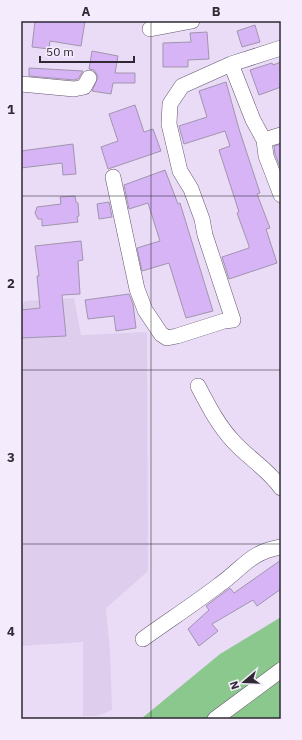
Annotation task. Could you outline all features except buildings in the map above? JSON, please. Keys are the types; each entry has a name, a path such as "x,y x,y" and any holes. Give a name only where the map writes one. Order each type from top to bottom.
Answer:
{"street":[{"path":"150,29 192,21"},
{"path":"113,177 137,289 145,310 161,334 167,338 224,321 233,320 205,235 202,219 191,189 180,171 169,124 170,104 182,86 231,64 281,48"},
{"path":"231,64 249,110 264,140 266,156 281,195"},
{"path":"21,84 74,90 84,87 89,78"},
{"path":"264,140 281,135"},
{"path":"198,386 214,416 233,442 276,480 281,488"},
{"path":"143,639 218,586 252,557 266,550 281,547"},
{"path":"215,719 281,670"}],"shaded area":[{"path":"74,298 81,335 147,332 148,571 106,608 110,652 112,710 97,716 83,716 83,642 21,646 21,305 26,301"}],"green space":[{"path":"281,617 281,719 141,719 220,654"}]}
